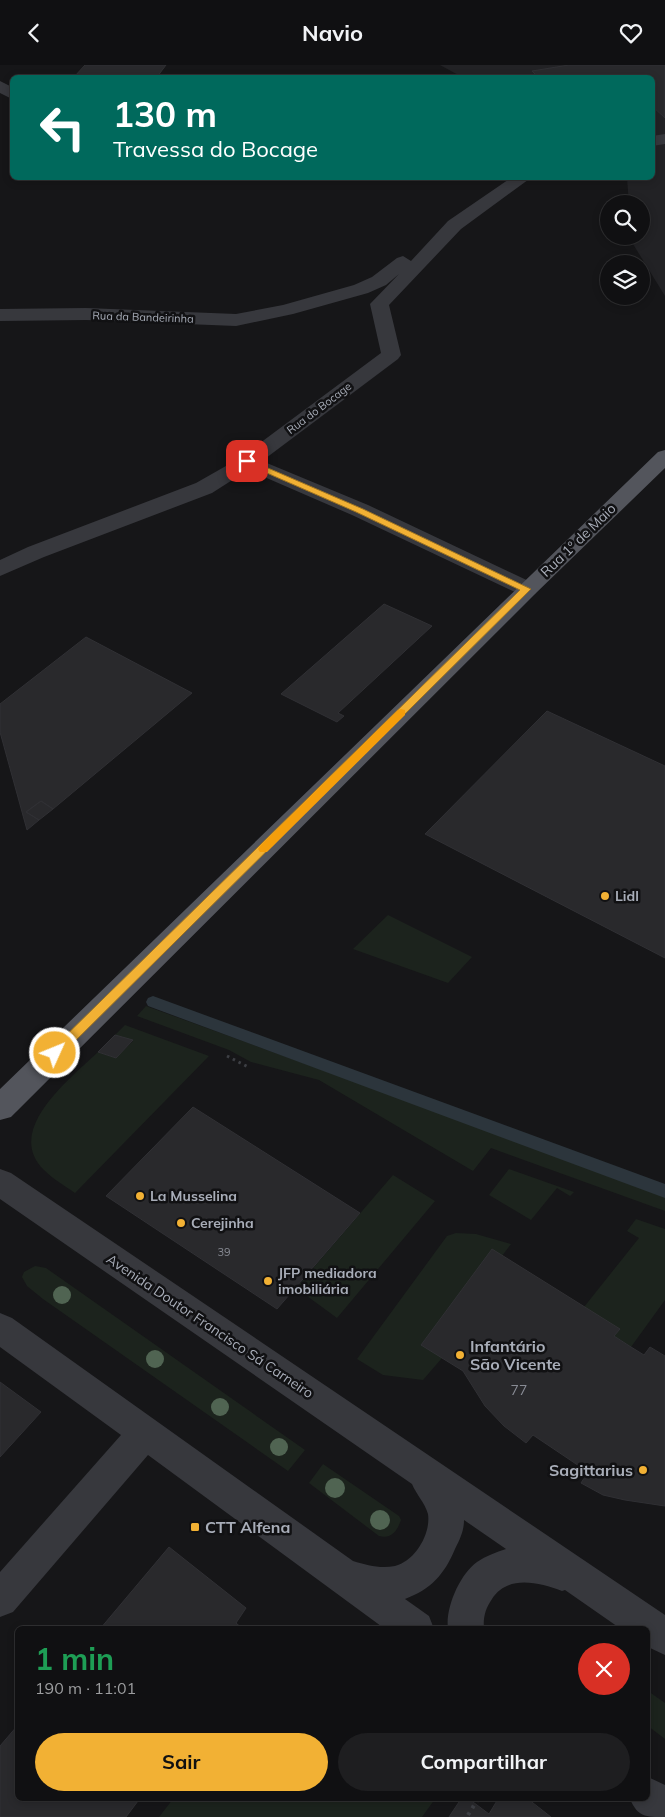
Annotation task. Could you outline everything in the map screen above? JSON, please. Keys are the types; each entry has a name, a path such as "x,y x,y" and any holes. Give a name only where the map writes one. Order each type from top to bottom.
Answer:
{"main road":[{"name":"Rua 1º de Maio","path":"0,1108 527,589 665,456"}],"street":[{"path":"379,304 396,289 446,233 463,218 520,180"},
{"name":"Rua da Bandeirinha","path":"0,315 86,315 236,320 286,310 361,289 379,281 398,265 446,233"},
{"name":"Rua da Bandeirinha","path":"286,310 315,308 368,300 379,304"},
{"name":"Rua do Bocage","path":"0,569 36,552 204,488 247,461 391,355 379,304"},
{"path":"247,461 360,511 527,589"},
{"name":"Avenida Doutor Francisco Sá Carneiro","path":"0,1182 649,1626"},
{"name":"Avenida Doutor Francisco Sá Carneiro","path":"0,1328 412,1626"},
{"path":"0,1599 145,1433"},
{"name":"Avenida Doutor Francisco Sá Carneiro","path":"336,1571 366,1584 388,1585 407,1580 420,1573 433,1560 446,1527 444,1508 438,1493 421,1470"},
{"name":"Avenida Doutor Francisco Sá Carneiro","path":"466,1626 469,1605 476,1589 490,1573 509,1566 550,1567 590,1586"},
{"name":"Avenida Doutor Francisco Sá Carneiro","path":"650,1627 665,1637"},
{"path":"650,1798 665,1809"}],"path":[{"path":"228,1056 250,1068"},
{"path":"468,1815 477,1801"}],"shaded area":[{"path":"440,65 665,65 665,135 655,137 655,75 458,75"},
{"path":"665,143 665,296 650,272 650,255 640,255 634,245 650,245 650,195 628,195 627,180 655,180 655,145"},
{"path":"388,915 472,957 448,983 353,949"},
{"path":"146,1006 502,1135 665,1197 665,1211 491,1148 473,1171 319,1080 251,1062 229,1050 137,1016"},
{"path":"125,1025 209,1056 75,1193 44,1170 33,1155 31,1138 36,1122 46,1106 72,1076 98,1052 116,1058 133,1041 115,1035"},
{"path":"509,1169 574,1192 570,1196 557,1188 531,1220 489,1195"},
{"path":"393,1175 435,1201 337,1318 296,1288"},
{"path":"636,1219 665,1229 665,1300 631,1347 614,1336 619,1329 584,1307 639,1238 627,1231"},
{"path":"456,1233 476,1234 511,1244 442,1358 423,1380 383,1375 357,1359 447,1236"},
{"path":"35,1266 46,1268 305,1450 288,1471 43,1299 27,1286 22,1277 24,1272"},
{"path":"323,1464 399,1516 401,1520 398,1528 391,1535 379,1536 309,1483"},
{"path":"650,1692 665,1703 665,1739 650,1728"},
{"path":"171,1801 434,1801 422,1817 159,1817"}],"building":[{"path":"85,65 166,65 158,75 76,75"},
{"path":"569,65 665,65 665,118 655,109 655,75 536,75 532,71"},
{"path":"384,604 432,626 338,713 344,716 337,722 281,694"},
{"path":"86,637 192,693 53,809 41,801 26,812 39,820 27,830 0,732 0,704"},
{"name":"Lidl","path":"547,711 665,766 665,958 425,834"},
{"path":"41,801 53,809 39,820 26,812"},
{"path":"115,1035 133,1040 116,1058 98,1052"},
{"path":"193,1107 360,1213 277,1309 106,1196"},
{"path":"492,1249 620,1329 614,1336 631,1347 644,1355 650,1347 665,1356 665,1506 603,1495 581,1483 588,1472 533,1435 526,1443 504,1426 485,1406 463,1371 421,1345"},
{"path":"0,1382 41,1412 0,1457"},
{"path":"169,1547 246,1608 236,1623 240,1626 103,1626"},
{"path":"15,1728 15,1801 138,1801 126,1817 0,1817 0,1746"},
{"path":"460,1801 472,1801 489,1814 497,1801 531,1801 551,1817 449,1817"}],"waterway":[{"path":"153,1002 665,1191"}],"slow traffic":[{"path":"263,849 401,713"}],"place":[{"name":"Lidl","path":"605,896"},
{"name":"La Musselina","path":"140,1196"},
{"name":"Cerejinha","path":"181,1223"},
{"name":"JFP mediadora imobiliária","path":"268,1281"},
{"name":"Infantário São Vicente","path":"460,1355"},
{"name":"Sagittarius","path":"643,1470"},
{"name":"CTT Alfena","path":"195,1527"}],"route":[{"path":"55,1053 527,589 360,511 247,461"}]}
